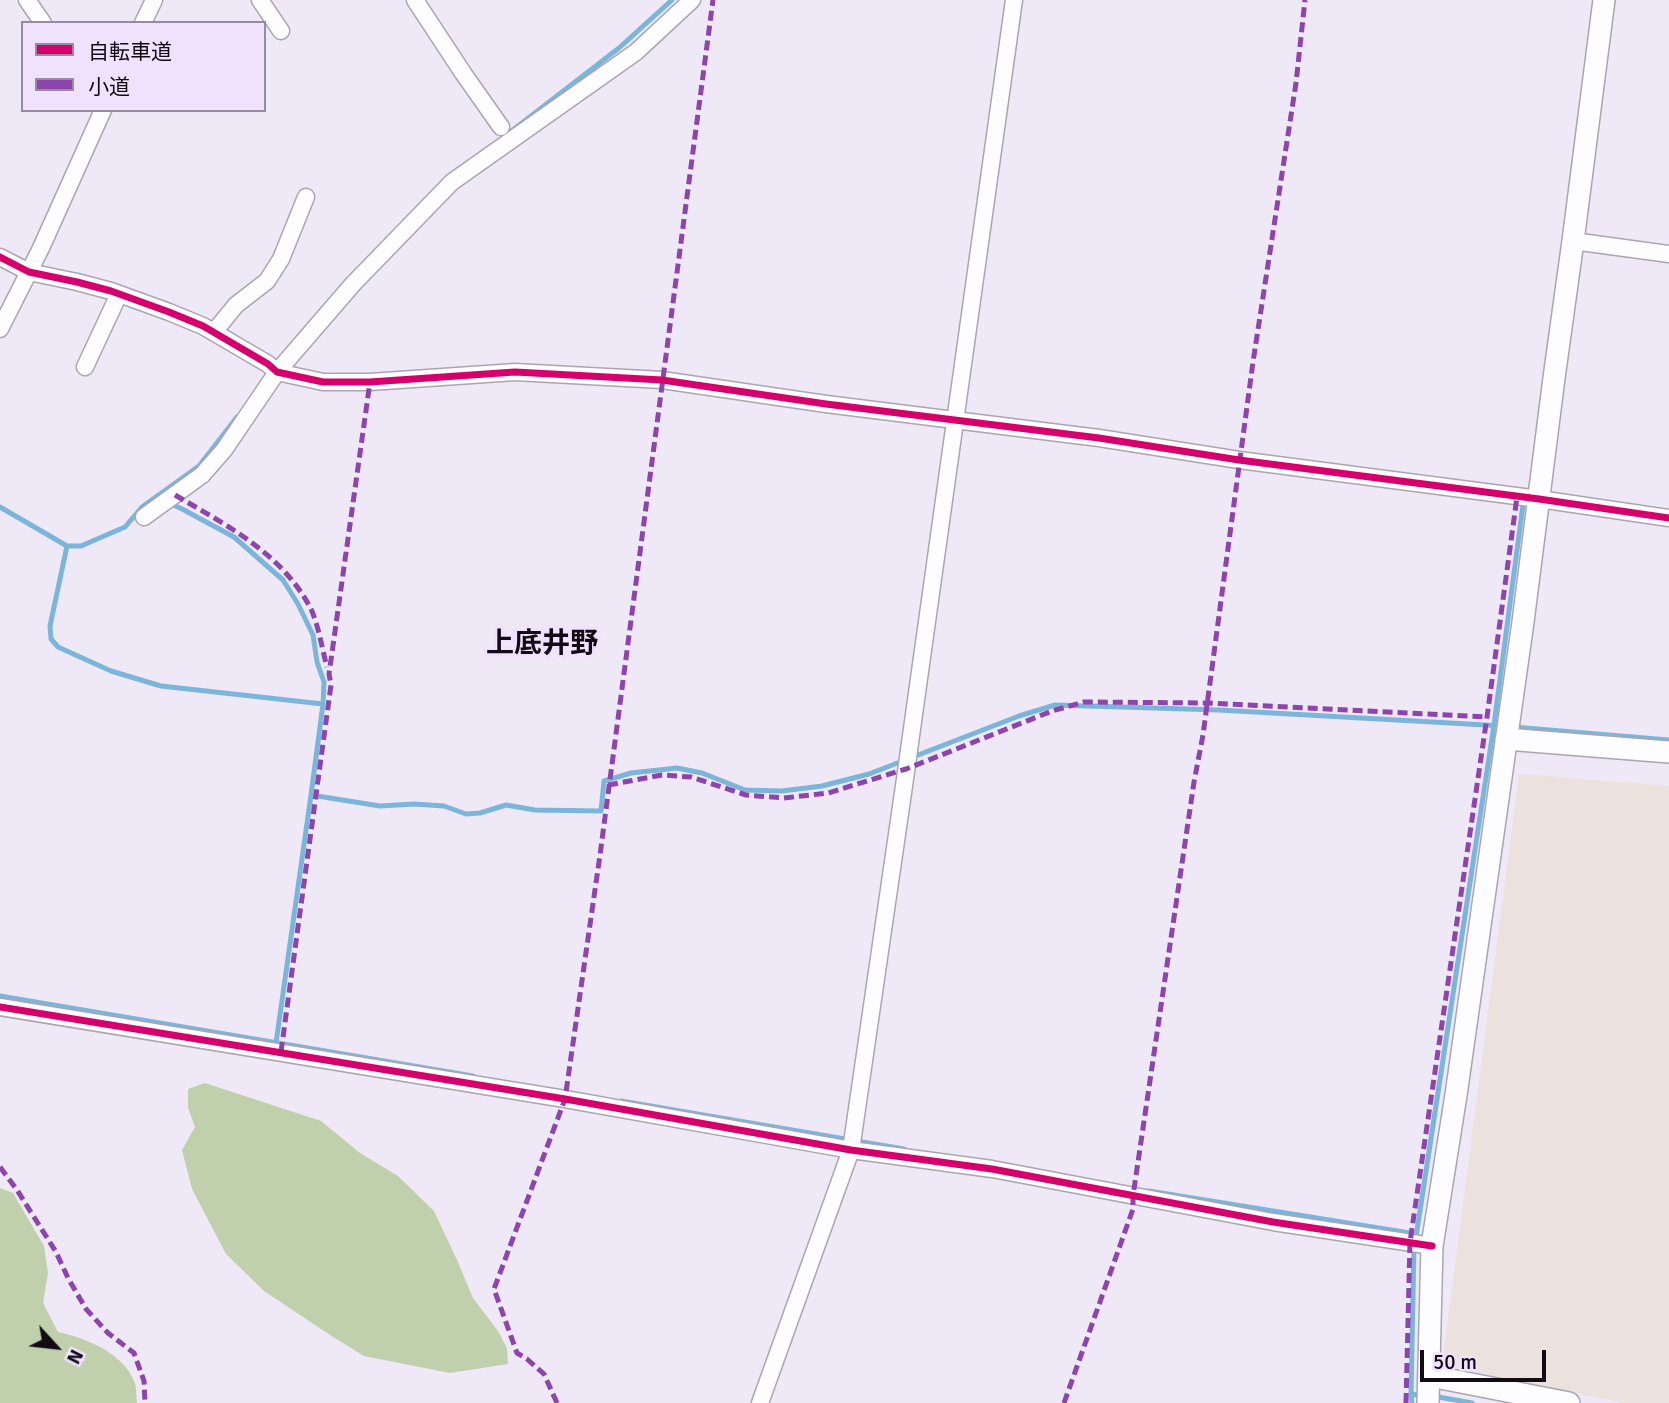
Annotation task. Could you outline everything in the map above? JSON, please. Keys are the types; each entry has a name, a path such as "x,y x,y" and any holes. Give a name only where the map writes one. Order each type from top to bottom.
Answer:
{"street":[{"path":"27,0 42,21"},
{"path":"144,21 154,0"},
{"path":"260,0 281,32"},
{"path":"415,0 501,127"},
{"path":"144,517 202,475 224,450 277,372 353,284 452,182 636,52 692,0"},
{"path":"760,1403 851,1150 1014,0"},
{"path":"1428,1403 1433,1245 1539,499 1604,0"},
{"path":"0,329 102,112"},
{"path":"214,332 236,305 267,281 281,259 306,197"},
{"path":"1573,241 1669,254"},
{"path":"0,257 29,272 77,282 169,312 214,332 277,372 323,382 370,382 515,372 662,380 1669,518"},
{"path":"85,367 119,294"},
{"path":"1506,739 1669,752"},
{"path":"0,1007 565,1098 851,1150 992,1169 1273,1222 1433,1245"},
{"path":"1430,1376 1569,1403"}],"shaded area":[{"path":"1519,774 1669,786 1669,1403 1624,1403 1442,1365"}],"green space":[{"path":"205,1083 321,1121 360,1153 398,1176 434,1211 473,1298 498,1331 507,1348 508,1364 450,1373 364,1356 264,1291 226,1254 192,1189 182,1150 195,1127 188,1108 188,1089"},
{"path":"0,1188 13,1193 44,1246 48,1273 43,1303 58,1332 102,1348 121,1362 135,1383 137,1403 0,1403"}],"waterway":[{"path":"509,133 619,48 672,0"},
{"path":"0,507 67,546 81,546 125,527 142,507 199,466 237,417"},
{"path":"157,497 234,537 283,580 298,604 313,635 317,662 324,682 311,795 380,806 444,806 466,814 506,805 535,810 601,811 604,781 631,773 677,768 702,773 745,790 782,791 822,786 869,774 1019,716 1055,705 1219,710 1503,726"},
{"path":"1416,1237 1494,725 1523,505"},
{"path":"67,546 50,626 51,639 58,647 111,671 161,686 323,704"},
{"path":"1513,727 1669,740"},
{"path":"276,1043 311,795"},
{"path":"0,996 473,1076"},
{"path":"621,1101 904,1149"},
{"path":"1149,1191 1416,1234"},
{"path":"1411,1394 1414,1247"},
{"path":"1412,1403 1411,1394 1423,1396"},
{"path":"1433,1396 1472,1403"}],"marked path":[{"path":"557,1403 544,1374 517,1353 494,1289 565,1099 600,855 713,0"},
{"path":"1064,1403 1133,1209 1203,735 1253,362 1296,83 1305,0"},
{"path":"281,1052 331,685 329,674 370,382"},
{"path":"175,495 233,529 269,556 285,572 311,609 327,667"},
{"path":"1406,1403 1410,1242 1517,497"},
{"path":"608,785 662,775 691,777 746,795 784,798 828,793 906,769 1052,711 1084,702 1207,703 1487,717"},
{"path":"0,1167 56,1252 86,1309 108,1333 134,1353 144,1381 145,1403"}],"cycle path":[{"path":"0,257 29,272 111,291 169,312 203,326 277,372 323,382 370,382 515,372 662,380 1669,518"},
{"path":"0,1007 565,1099 851,1150 992,1169 1273,1222 1432,1246"}],"district":[{"name":"上底井野","path":"542,645"}]}
